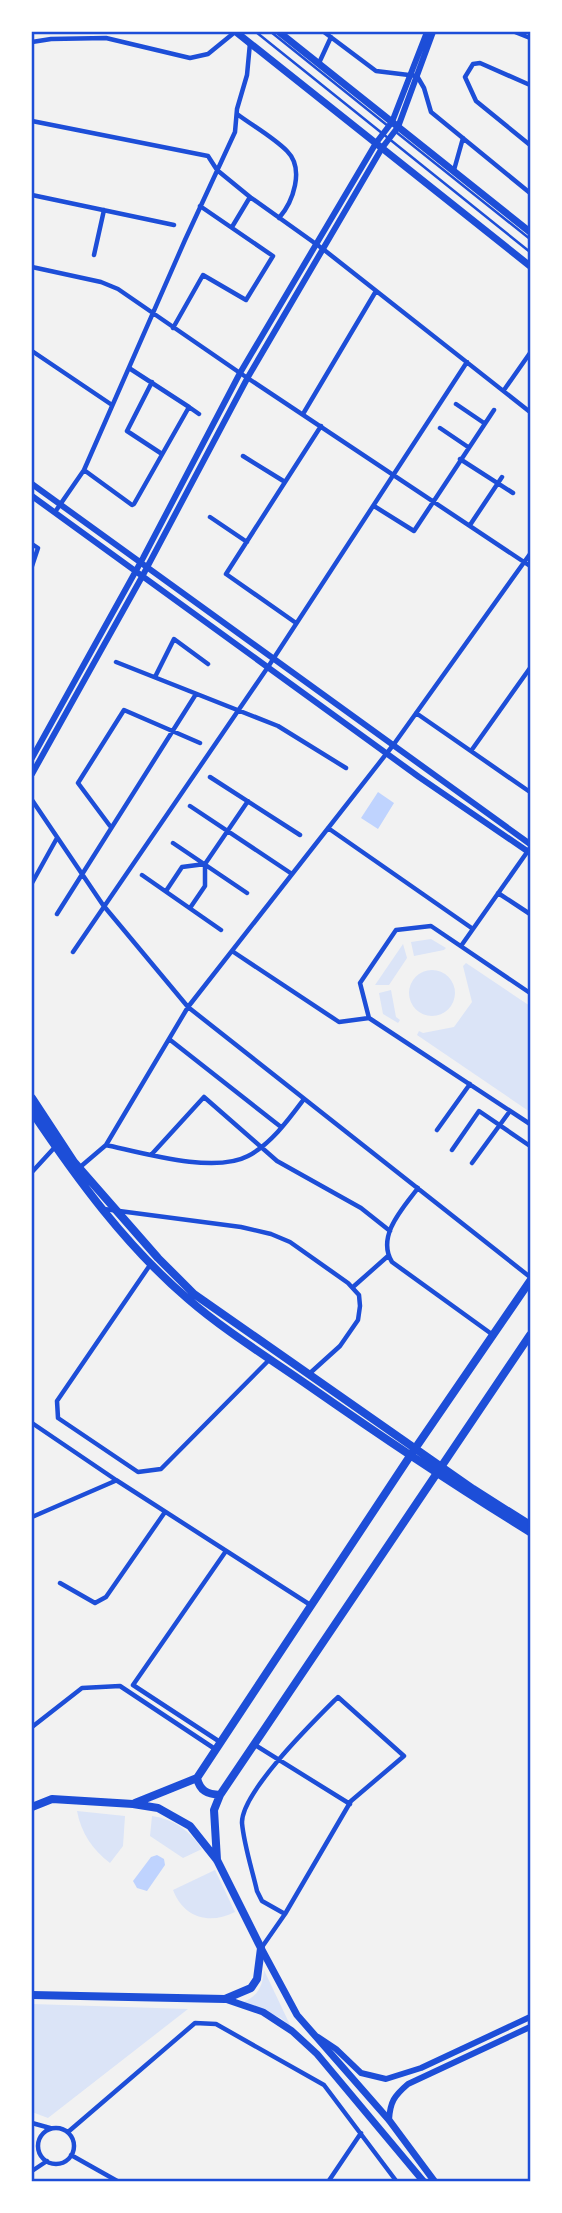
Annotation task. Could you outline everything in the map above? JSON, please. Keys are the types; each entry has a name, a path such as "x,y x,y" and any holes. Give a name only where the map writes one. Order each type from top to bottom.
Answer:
{"main road":[{"path":"235,32 530,266"},
{"path":"279,32 320,63 393,127 454,170 530,232"},
{"path":"32,1098 101,1209 151,1264 189,1300 270,1359 530,1532"},
{"path":"32,1112 55,1147 194,1294 413,1453"},
{"path":"133,1804 197,1778 530,1279"},
{"path":"217,1860 214,1810 220,1795 529,1340"},
{"path":"440,1471 530,1525"},
{"path":"197,1778 199,1787 208,1794 220,1795"},
{"path":"32,1807 52,1799 133,1804 158,1808 190,1826 217,1860 297,2015 389,2120 435,2182"},
{"path":"225,2000 251,1988 257,1979 261,1948"},
{"path":"32,1995 225,2000 263,2012 292,2031 317,2054 424,2182"}],"street":[{"path":"32,42 106,38 190,58 208,54 235,32"},
{"path":"324,32 376,71 414,75 424,88 431,113 530,193"},
{"path":"414,75 427,32"},
{"path":"32,774 141,569 240,373 316,244 393,127 433,32"},
{"path":"515,32 530,38"},
{"path":"320,63 331,37"},
{"path":"55,513 84,470 235,132 247,75 250,43"},
{"path":"530,85 480,63 473,64 465,77 476,101 530,145"},
{"path":"237,114 289,153 296,179 290,202 279,218"},
{"path":"32,121 208,156 217,170 250,197 323,249 530,411"},
{"path":"454,170 463,138"},
{"path":"32,758 379,146"},
{"path":"32,195 174,225"},
{"path":"232,227 250,197"},
{"path":"173,328 203,275 246,300 273,256 201,206"},
{"path":"94,255 104,210"},
{"path":"32,267 101,282 118,289 530,566"},
{"path":"303,414 376,291"},
{"path":"32,351 112,405"},
{"path":"503,390 530,353"},
{"path":"73,951 268,667 467,362"},
{"path":"130,368 199,414"},
{"path":"152,383 127,431 163,454"},
{"path":"456,404 484,423"},
{"path":"84,470 134,505 189,407"},
{"path":"374,506 414,531 494,410"},
{"path":"296,623 226,574 321,426"},
{"path":"440,428 468,447"},
{"path":"243,456 285,482"},
{"path":"460,459 513,493"},
{"path":"470,525 502,477"},
{"path":"32,484 268,667 386,753 530,849"},
{"path":"32,496 274,657 394,744 530,849"},
{"path":"210,517 247,542"},
{"path":"32,544 38,548 32,566"},
{"path":"76,1170 106,1144 188,1007 394,744 530,554"},
{"path":"155,677 174,639 208,664"},
{"path":"116,662 278,726 346,768"},
{"path":"471,751 530,668"},
{"path":"57,914 196,694"},
{"path":"110,827 78,783 124,710 200,743"},
{"path":"416,713 530,792"},
{"path":"210,776 300,835"},
{"path":"32,800 103,905 188,1007 530,1279"},
{"path":"190,908 205,886 205,864 248,801"},
{"path":"190,806 292,874"},
{"path":"328,828 473,929"},
{"path":"32,883 57,838"},
{"path":"173,843 247,893"},
{"path":"461,946 530,849"},
{"path":"166,891 182,867 205,864"},
{"path":"142,875 220,930"},
{"path":"498,893 530,914"},
{"path":"369,1018 360,983 396,930 430,926 530,993"},
{"path":"232,951 339,1022 369,1018 530,1124"},
{"path":"169,1039 281,1127"},
{"path":"437,1130 470,1084"},
{"path":"151,1155 204,1097 276,1161 362,1208 390,1231"},
{"path":"106,1144 151,1155 215,1165 247,1157 261,1147 304,1099"},
{"path":"452,1150 479,1111 530,1146"},
{"path":"472,1163 510,1111"},
{"path":"32,1172 55,1147"},
{"path":"418,1188 396,1217 386,1247 388,1256 392,1262 494,1335"},
{"path":"101,1209 241,1227 271,1234 289,1241 353,1287 359,1295 358,1320 340,1346 309,1375"},
{"path":"353,1287 388,1256"},
{"path":"151,1264 57,1401 58,1418 138,1472 160,1469 270,1359"},
{"path":"32,1423 312,1606"},
{"path":"32,1517 116,1480"},
{"path":"60,1583 94,1603 106,1597 165,1512"},
{"path":"217,1746 133,1685 226,1551"},
{"path":"32,1727 82,1688 120,1686 217,1746"},
{"path":"261,1948 285,1914 349,1804 404,1756 338,1697 286,1748 245,1809 242,1822 257,1891 262,1901 285,1914"},
{"path":"254,1745 349,1804"},
{"path":"317,2036 336,2049 361,2073 386,2079 421,2068 530,2017"},
{"path":"68,2132 195,2023 216,2024 324,2085 397,2182"},
{"path":"389,2120 390,2103 408,2084 530,2028"},
{"path":"32,2123 68,2132 74,2143 71,2155 63,2162 47,2161 32,2171"},
{"path":"47,2161 40,2153 38,2141 50,2128"},
{"path":"328,2182 361,2133"},
{"path":"71,2155 118,2182"}],"lane":[{"path":"256,32 530,252"},
{"path":"271,32 530,239"}],"shaded area":[{"path":"431,939 446,948 414,956 411,942"},
{"path":"403,944 407,958 389,985 375,985"},
{"path":"466,963 530,1006 530,1112 417,1035 419,1031 423,1033 454,1027 472,1002 463,966"},
{"path":"432,970 448,977 455,993 448,1009 432,1016 416,1009 409,993 416,977"},
{"path":"391,990 396,1017 400,1020 398,1023 383,1014 379,993"},
{"path":"77,1811 125,1816 123,1846 110,1863 89,1840 81,1827"},
{"path":"152,1816 181,1827 202,1849 183,1858 150,1836"},
{"path":"215,1870 235,1912 216,1918 191,1913 178,1900 173,1890"},
{"path":"264,1970 291,2027 281,2018 243,2002 259,1990"},
{"path":"32,2004 188,2009 48,2118 32,2112"}],"water":[{"path":"378,792 394,803 378,829 361,818"},
{"path":"157,1855 164,1859 165,1865 147,1891 137,1888 133,1881 151,1857"}]}
